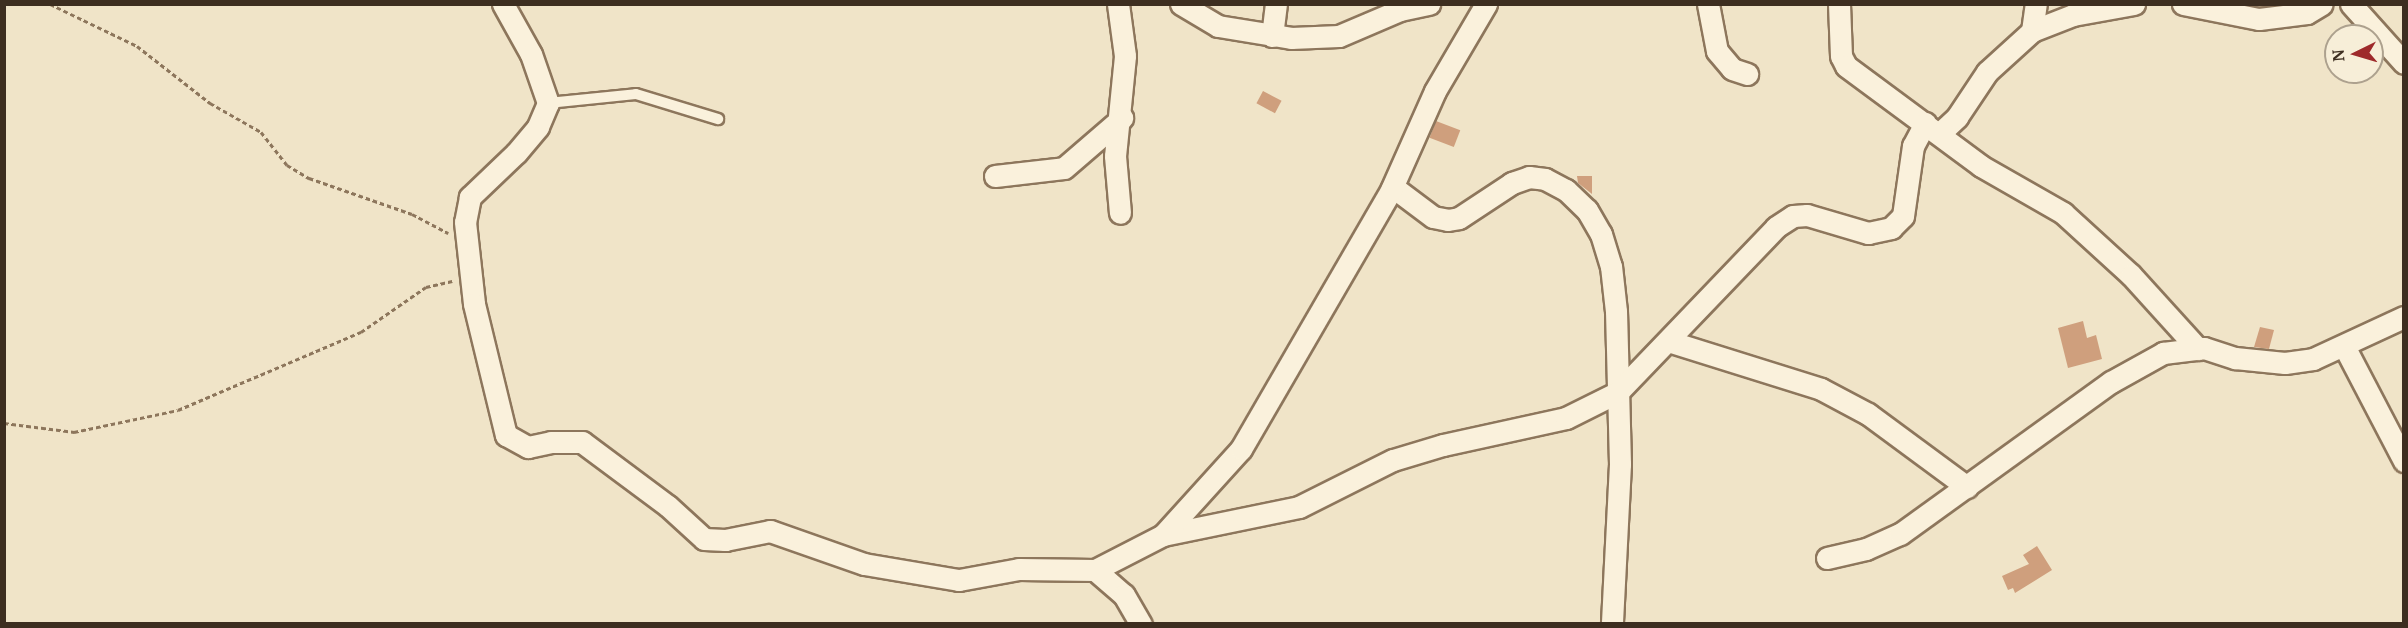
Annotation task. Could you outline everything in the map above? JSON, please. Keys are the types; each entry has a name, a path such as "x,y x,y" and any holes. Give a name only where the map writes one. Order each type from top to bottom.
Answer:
{"street":[{"path":"503,4 531,54 548,103 537,128 516,153 470,197 465,222 471,276 506,435 528,447 551,442 582,442 668,506 697,536 714,540 770,531 864,564 959,580 1019,568 1095,570 1163,535 1299,507 1393,460 1443,445 1566,418 1618,392 1776,227 1793,216 1807,215 1868,233 1891,228 1903,216 1910,156 1932,129 1957,117 1987,72 2032,31 2073,15 2134,4"},
{"path":"1118,4 1125,45 1122,118 1115,170 1120,213"},
{"path":"1181,4 1218,26 1272,36 1339,36 1400,10 1429,4"},
{"path":"1272,36 1276,4"},
{"path":"1163,535 1227,466 1265,414 1393,187 1435,91 1486,4"},
{"path":"1708,4 1717,51 1732,69 1747,74"},
{"path":"1839,4 1840,56 1846,66 1981,166 2063,213 2132,275 2198,349"},
{"path":"2032,31 2036,4"},
{"path":"2183,4 2259,19 2307,14 2322,4"},
{"path":"2351,4 2403,63"},
{"path":"995,176 1064,168 1122,118"},
{"path":"1393,187 1433,217 1448,220 1459,218 1512,183 1528,177 1545,179 1566,190 1587,210 1601,234 1611,266 1618,392 1620,464 1612,624"},
{"path":"1827,558 1866,549 1900,534 2142,362 2163,353 2198,349 2235,358 2285,363 2313,359 2403,317"},
{"path":"1668,340 1821,389 1868,414 1967,487"},
{"path":"2344,346 2403,461"},
{"path":"1095,570 1124,595 1141,624"}],"lane":[{"path":"548,103 636,93 718,119"}],"path":[{"path":"50,4 137,46 210,103 261,132 287,165 309,178 411,214 442,228 467,250"},
{"path":"4,423 74,432 178,410 361,332 426,287 471,276"}],"building":[{"path":"1263,91 1282,101 1275,113 1256,103"},
{"path":"1436,121 1460,130 1454,147 1430,138"},
{"path":"1577,176 1592,176 1592,194 1578,183"},
{"path":"2083,321 2087,338 2096,335 2102,359 2068,368 2058,328"},
{"path":"2260,327 2274,330 2269,349 2254,347"},
{"path":"2037,546 2052,570 2015,593 2013,588 2008,590 2002,576 2029,564 2023,555"}]}
